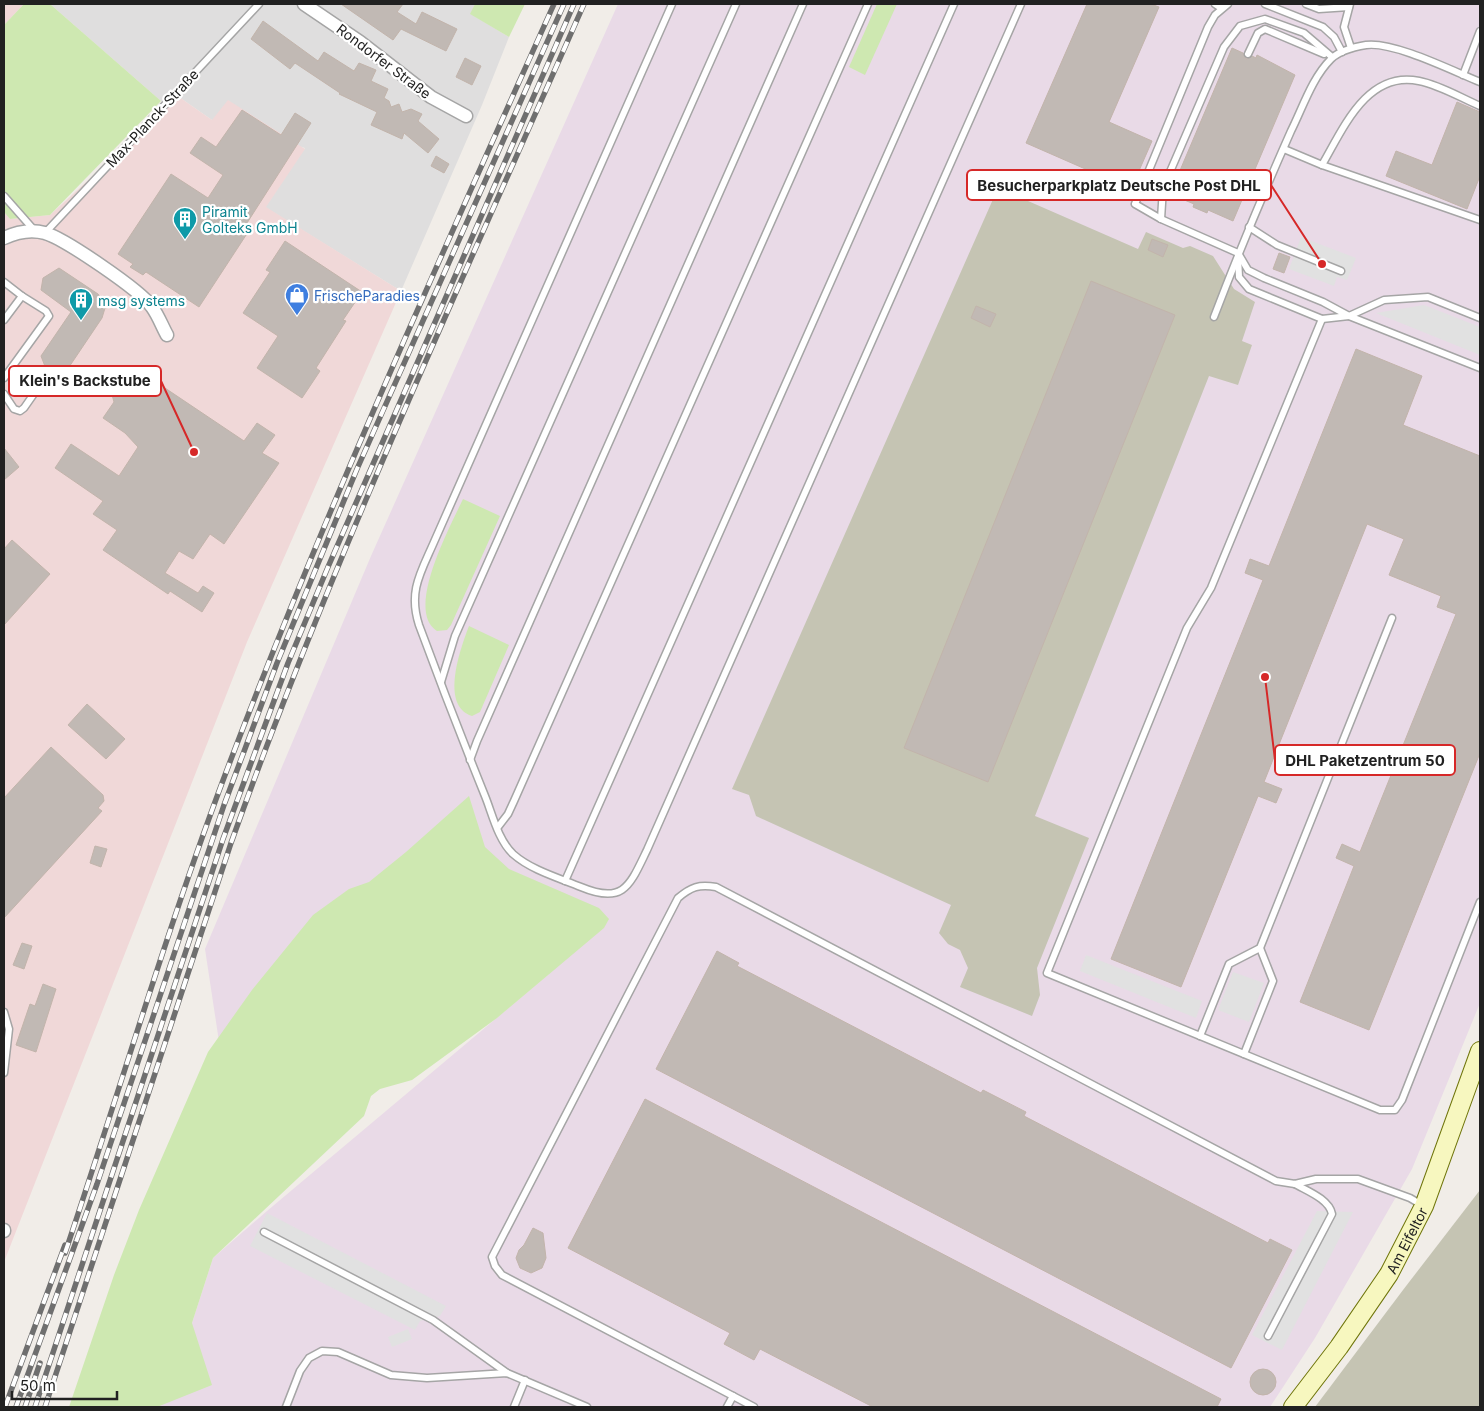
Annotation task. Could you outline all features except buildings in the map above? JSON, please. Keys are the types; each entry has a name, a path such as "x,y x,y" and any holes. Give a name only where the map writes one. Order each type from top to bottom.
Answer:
{"main road":[{"name":"Am Eifeltor","path":"1293,1407 1339,1347 1389,1274 1424,1206 1480,1051"}],"street":[{"name":"Rondorfer Straße","path":"304,4 360,42 431,97 466,116"},
{"path":"4,238 17,232 40,232 63,242 138,292 153,308 166,335"}],"lane":[{"name":"Max-Planck-Straße","path":"40,232 259,4"},
{"path":"672,4 416,582 414,593 415,613 440,683 498,827 512,853 526,863 596,894 611,895 624,889 633,879 1021,4"},
{"path":"440,683 455,636 736,4"},
{"path":"470,760 803,4"},
{"path":"498,827 508,814 514,801 868,4"},
{"path":"565,881 954,4"},
{"path":"1214,4 1221,8"},
{"path":"1228,4 1221,8 1208,27 1135,204 1160,219 1238,253 1248,270 1323,302 1349,316 1480,368"},
{"path":"1266,4 1324,27 1334,37 1342,52"},
{"path":"1306,4 1319,9 1350,5 1344,27 1351,48"},
{"path":"1160,219 1163,188 1224,47 1240,26 1265,18 1304,33 1332,57"},
{"path":"1248,54 1258,32 1265,30 1332,57"},
{"path":"1463,75 1480,31"},
{"path":"1214,317 1249,227 1317,76 1332,57 1351,48 1368,44 1391,47 1480,82"},
{"path":"1322,165 1355,108 1374,90 1395,81 1419,81 1480,106"},
{"path":"1284,149 1322,165 1480,220"},
{"path":"4,196 40,232"},
{"path":"1249,227 1277,245 1341,270"},
{"path":"1238,253 1239,277 1249,289 1322,319 1349,316 1384,300 1428,297 1480,318"},
{"path":"4,282 46,311 49,316 4,378"},
{"path":"4,320 22,296"},
{"path":"1322,319 1212,588 1187,628 1047,973 1380,1110 1395,1110 1402,1100 1480,902"},
{"path":"4,394 14,409 20,411 45,378"},
{"path":"1200,1036 1229,964 1260,948 1392,618"},
{"path":"754,1407 502,1274 495,1266 492,1256 678,898 689,889 702,884 716,886 1276,1181 1295,1184 1324,1201 1330,1207 1332,1214 1268,1336"},
{"path":"1244,1054 1273,981 1260,948"},
{"path":"4,1012 9,1030 4,1073"},
{"path":"1295,1184 1316,1179 1358,1179 1410,1198 1424,1206"},
{"path":"264,1232 433,1320 507,1373 586,1407"},
{"path":"286,1407 300,1371 309,1358 322,1351 338,1352 391,1375 427,1378 507,1373"},
{"path":"514,1407 525,1380"},
{"path":"727,1407 733,1396"}],"shaded area":[{"path":"4,4 24,4 4,25"},
{"path":"50,4 475,4 471,14 509,37 482,105 401,291 265,207 305,148 212,120 179,97 169,108"},
{"path":"618,4 1480,4 1480,1003 1412,1169 1315,1338 1270,1407 139,1407 192,1323 213,1258 549,974 223,1068 205,949 371,556"},
{"path":"179,97 212,120 228,100 305,149 266,207 401,291 247,642 4,1262 4,212 10,219 50,215"},
{"path":"998,188 1138,249 1146,232 1183,248 1190,246 1213,256 1234,289 1255,302 1242,341 1252,345 1238,385 1209,376 1035,816 1089,838 1037,968 1040,995 1032,1016 960,987 968,968 960,950 948,944 939,933 951,905 756,816 749,795 732,789"},
{"path":"1301,237 1356,258 1347,280 1337,277 1334,286 1289,269"},
{"path":"1424,305 1480,327 1480,355 1376,313"},
{"path":"1086,955 1202,1001 1196,1018 1080,971"},
{"path":"1233,972 1264,983 1249,1022 1218,1010"},
{"path":"1480,1190 1480,1407 1315,1407 1403,1290"},
{"path":"1317,1211 1353,1212 1282,1350 1252,1335"},
{"path":"267,1213 446,1306 440,1316 420,1321 415,1330 250,1246"},
{"path":"408,1329 412,1339 392,1347 388,1337"}],"green space":[{"path":"24,4 50,4 161,101 50,215 10,219 4,212 4,25"},
{"path":"475,4 525,4 509,37 470,14"},
{"path":"877,4 897,4 865,75 849,67"},
{"path":"463,499 500,516 451,625 447,630 437,631 428,621 425,606 428,587 433,567"},
{"path":"469,626 509,645 480,712 472,716 462,710 456,701 454,689 461,648"},
{"path":"469,796 485,847 509,869 599,908 609,919 604,928 497,1018 412,1080 380,1089 371,1096 364,1116 213,1258 192,1323 212,1385 157,1407 69,1407 114,1275 139,1210 208,1052 252,990 313,915 349,889 369,882"}],"railway":[{"path":"65,1253 188,878 270,659 388,377 554,4"},
{"path":"16,1407 97,1184 224,805 277,663 357,469 564,4"},
{"path":"35,1407 223,839 288,663 328,567 574,4"},
{"path":"45,1407 231,843 270,736 355,525 400,420 584,4"},
{"path":"5,1407 65,1245"},
{"path":"25,1407 40,1363"}],"place":[{"name":"Piramit Golteks GmbH","path":"185,240"},
{"name":"Besucherparkplatz Deutsche Post DHL","path":"1322,264"},
{"name":"FrischeParadies","path":"297,316"},
{"name":"msg systems","path":"81,321"},
{"name":"Klein's Backstube","path":"194,452"},
{"name":"DHL Paketzentrum 50","path":"1265,677"}]}
